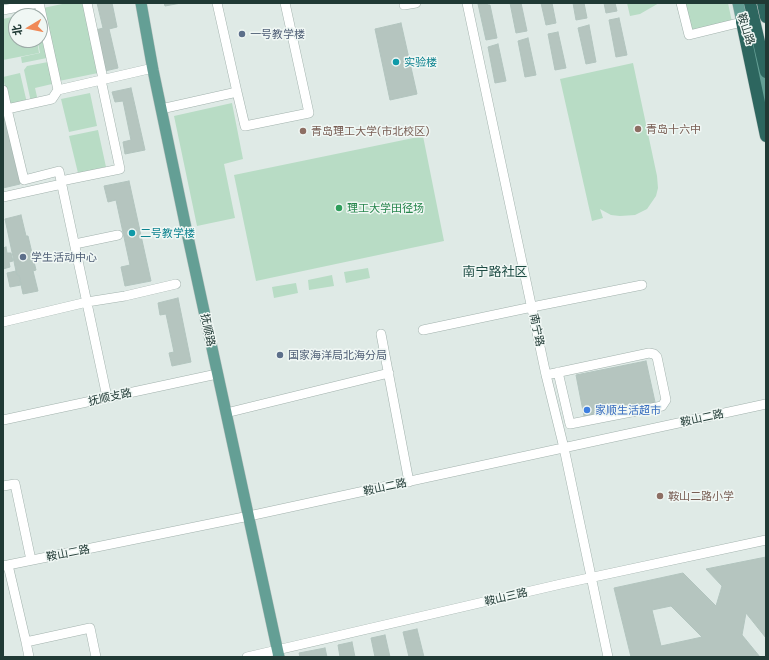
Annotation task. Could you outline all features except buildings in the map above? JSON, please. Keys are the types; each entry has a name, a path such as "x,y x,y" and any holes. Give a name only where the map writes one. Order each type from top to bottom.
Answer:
{"highway":[{"path":"750,3 766,72"},
{"path":"763,3 766,17"},
{"path":"742,22 766,136"}],"main road":[{"name":"抚顺路","path":"141,3 150,69 161,110 278,654"},
{"name":"鞍山路","path":"738,3 742,22 756,59 766,102"}],"street":[{"path":"3,10 39,3 58,90"},
{"path":"3,197 120,169 87,3"},
{"path":"217,3 245,126 309,112 285,3"},
{"path":"404,5 416,3"},
{"name":"南宁路","path":"467,3 608,657"},
{"path":"681,3 689,34 742,22"},
{"path":"5,109 52,99 58,90 150,69"},
{"path":"3,90 5,109 24,180 59,172 107,397"},
{"path":"161,110 237,92"},
{"path":"75,244 118,235"},
{"path":"3,322 87,302 125,296 176,284"},
{"path":"423,330 642,285"},
{"path":"381,334 409,482"},
{"path":"546,375 558,372 649,353 654,354 657,357 666,400 662,406 570,424 558,372"},
{"path":"226,413 388,373"},
{"name":"抚顺支路","path":"3,420 217,374"},
{"name":"鞍山二路","path":"6,565 249,516 766,404"},
{"path":"3,486 15,484 31,560"},
{"name":"鞍山三路","path":"248,657 278,654 591,578 766,540"},
{"path":"6,565 29,657"},
{"path":"26,642 90,628 96,657"}],"green space":[{"path":"67,3 83,3 98,73 59,81 48,31 48,8 43,8"},
{"path":"627,3 659,3 640,14 630,16"},
{"path":"676,3 728,3 732,22 685,34"},
{"path":"8,18 8,48 38,48 39,53 3,60 3,19"},
{"path":"39,48 45,48 47,58 22,63 21,57 40,53"},
{"path":"48,62 52,84 35,88 38,101 31,102 24,70 27,66"},
{"path":"633,63 657,176 658,188 656,196 647,209 635,215 611,215 600,209 603,218 592,221 560,79"},
{"path":"20,73 27,103 9,107 3,77"},
{"path":"90,93 97,126 69,132 61,99"},
{"path":"232,103 243,159 224,164 235,218 197,226 174,116"},
{"path":"98,130 106,167 78,173 69,136"},
{"name":"理工大学田径场","path":"423,136 444,241 256,281 234,175"},
{"path":"368,268 370,278 346,283 344,272"},
{"path":"332,275 334,286 309,290 308,280"},
{"path":"296,283 298,293 274,298 272,287"}],"place":[{"name":"一号教学楼","path":"242,34"},
{"name":"实验楼","path":"396,62"},
{"name":"青岛十六中","path":"638,129"},
{"name":"青岛理工大学(市北校区)","path":"303,131"},
{"name":"理工大学田径场","path":"339,208"},
{"name":"二号教学楼","path":"132,233"},
{"name":"学生活动中心","path":"23,257"},
{"name":"国家海洋局北海分局","path":"280,355"},
{"name":"家顺生活超市","path":"587,410"},
{"name":"鞍山二路小学","path":"660,496"}],"district":[{"name":"南宁路社区","path":"495,272"}]}
